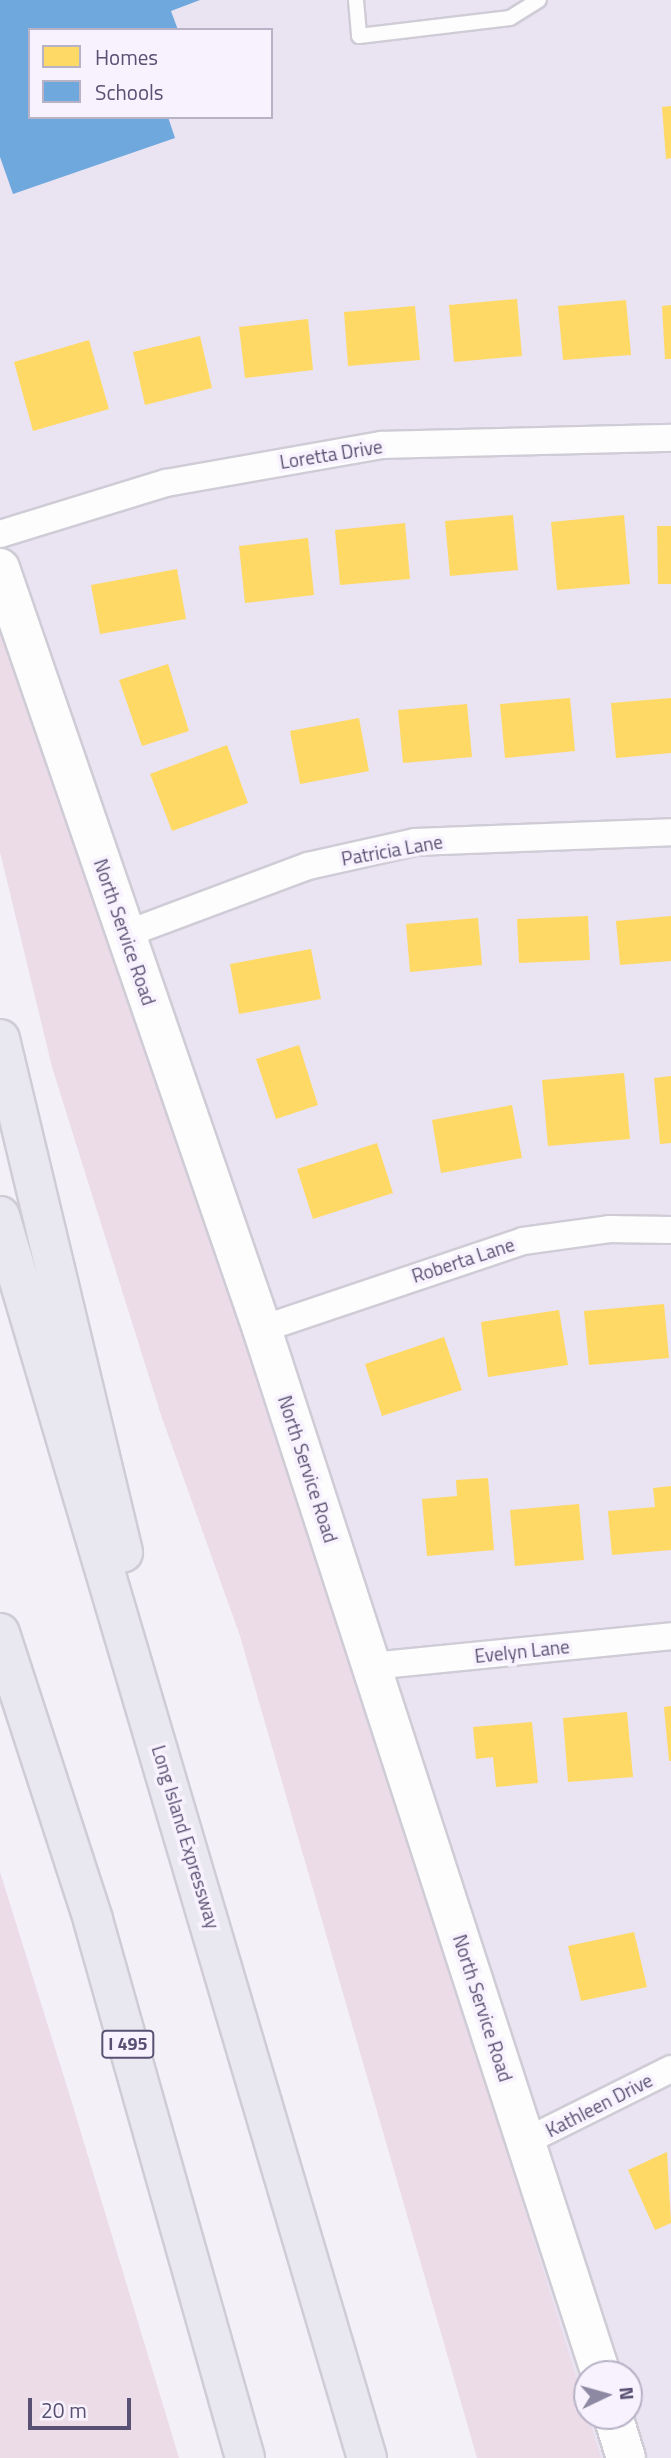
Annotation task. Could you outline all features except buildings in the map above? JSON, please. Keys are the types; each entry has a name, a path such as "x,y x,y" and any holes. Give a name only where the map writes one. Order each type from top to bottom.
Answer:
{"highway":[{"path":"0,1039 204,1891"},
{"name":"Long Island Expressway","path":"0,1216 204,1891 368,2458"},
{"name":"I 495","path":"0,1633 93,1920 245,2458"},
{"path":"0,1692 93,1920"}],"main road":[{"name":"North Service Road","path":"0,568 262,1329 596,2360"},
{"path":"617,2430 626,2458"}],"street":[{"name":"Loretta Drive","path":"0,534 166,483 381,445 671,438"},
{"name":"Patricia Lane","path":"126,934 308,866 415,842 671,832"},
{"name":"Roberta Lane","path":"262,1329 523,1241 609,1230 671,1230"},
{"name":"Evelyn Lane","path":"372,1666 671,1636"},
{"name":"Kathleen Drive","path":"526,2141 671,2069"}],"lane":[{"path":"356,0 359,36 510,18 539,0"}],"shaded area":[{"path":"0,0 671,0 671,2458 532,2458 0,785"},
{"path":"0,632 339,1606 573,2367 573,2430 592,2430 601,2458 477,2458 240,1636 161,1415 52,1067 0,852"},
{"path":"0,1872 69,2093 179,2458 0,2458"}]}
